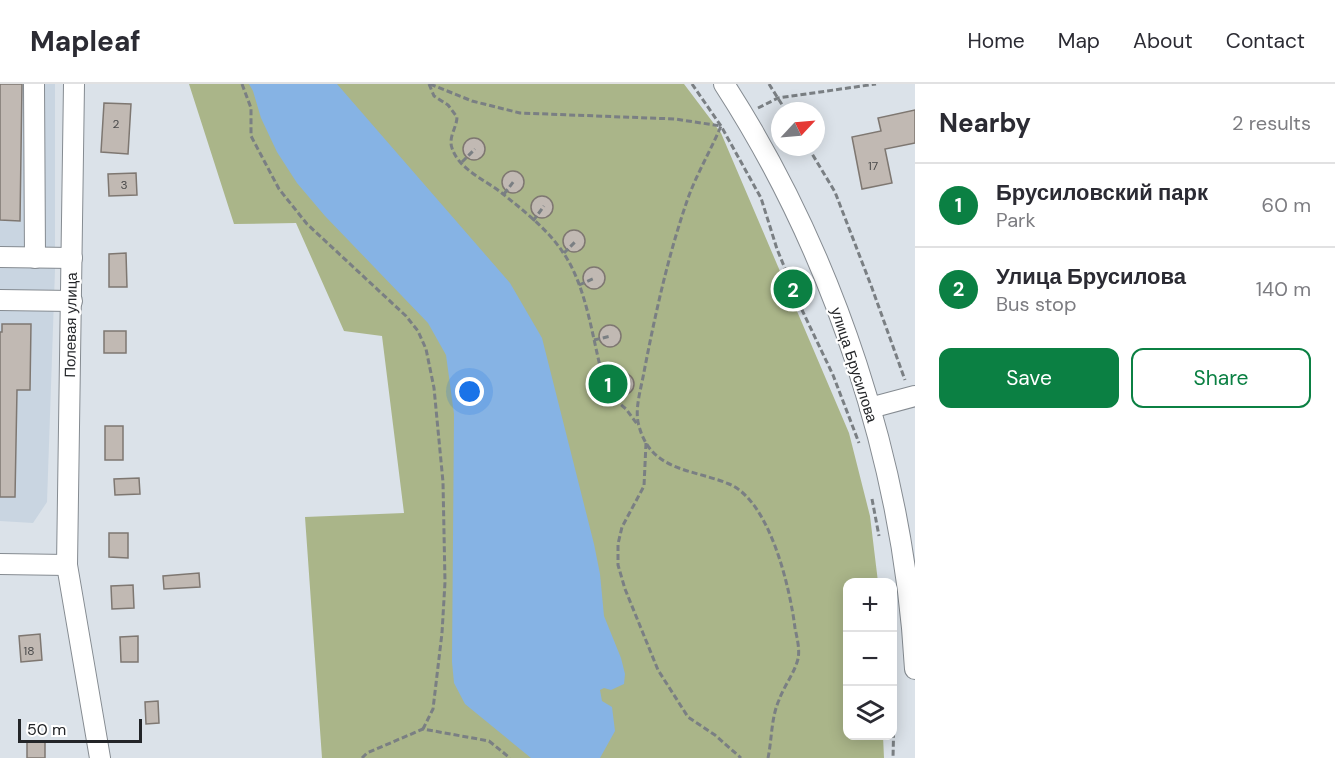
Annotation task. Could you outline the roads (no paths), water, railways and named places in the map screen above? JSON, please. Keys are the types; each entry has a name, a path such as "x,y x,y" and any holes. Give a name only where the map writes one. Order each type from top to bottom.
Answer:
{"street":[{"path":"34,84 35,258"},
{"name":"Полевая улица","path":"74,84 67,565 100,758"},
{"name":"улица Брусилова","path":"724,84 768,158 821,269 870,408 890,483 904,555 914,625 915,669"},
{"path":"0,257 72,258"},
{"path":"0,300 72,302"},
{"path":"870,408 913,396"},
{"path":"0,564 67,565"}],"water":[{"path":"249,84 337,84 510,283 542,338 594,544 600,574 604,616 625,674 624,684 611,690 604,688 600,690 602,701 612,707 615,731 600,758 531,758 465,704 454,683 452,662 454,414 446,355 428,323 325,216 297,183 277,152 261,118"}],"place":[{"name":"Улица Брусилова","path":"793,289"},
{"name":"Брусиловский парк","path":"608,384"}]}
